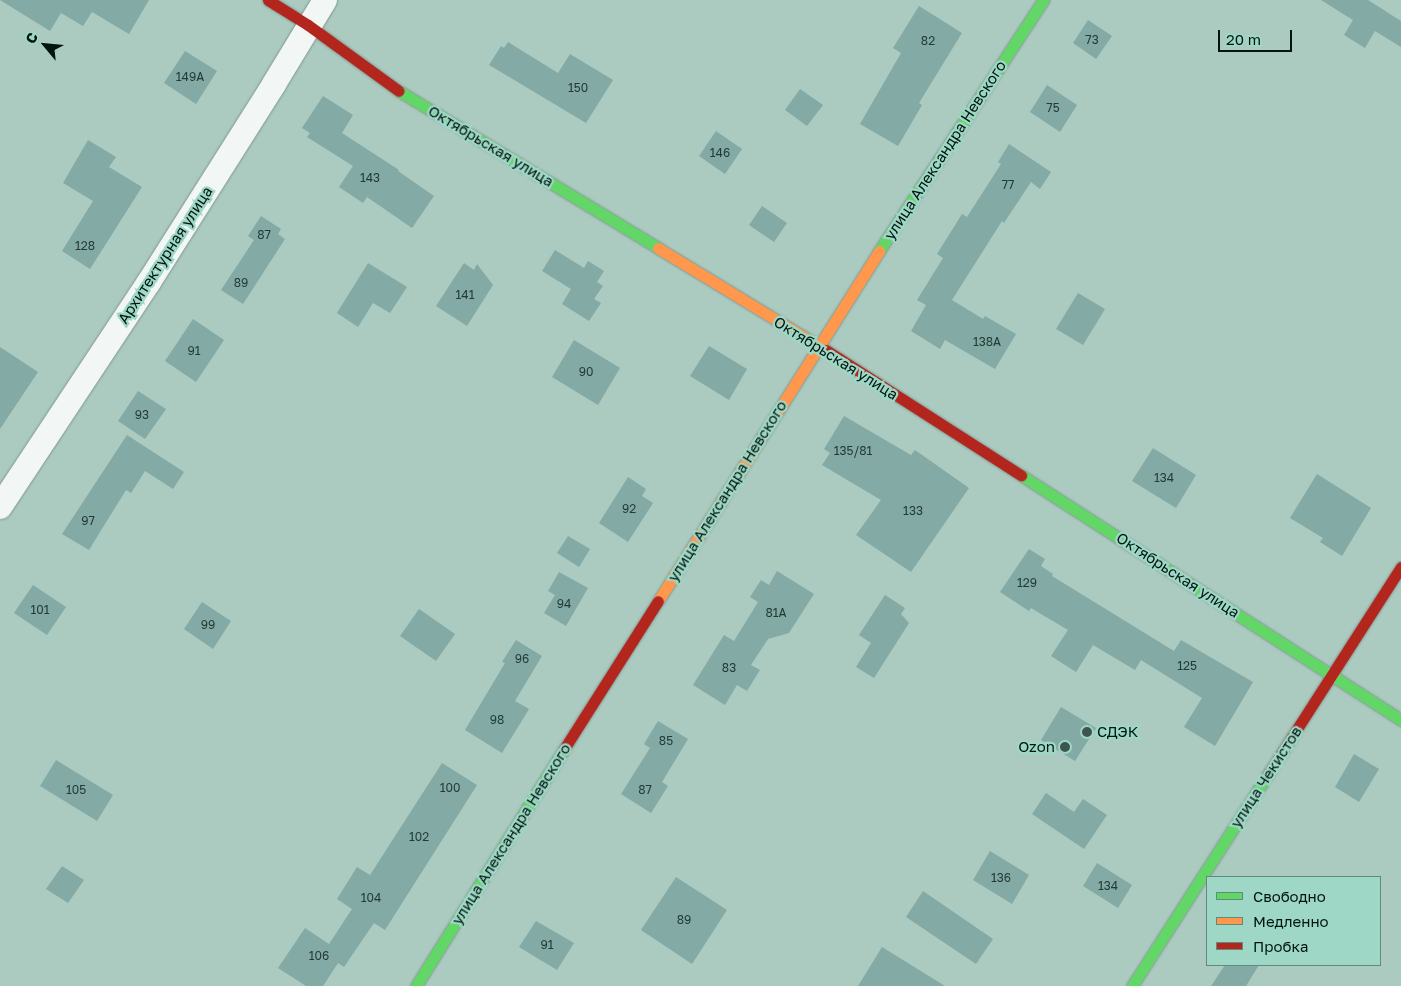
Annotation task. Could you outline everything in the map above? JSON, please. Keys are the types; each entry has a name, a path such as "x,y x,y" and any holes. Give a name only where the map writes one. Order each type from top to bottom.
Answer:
{"street":[{"name":"Октябрьская улица","path":"268,0 308,25 394,88 818,345 1401,720"},
{"name":"Архитектурная улица","path":"0,507 149,282 325,0"},
{"name":"улица Александра Невского","path":"416,986 818,345 1043,0"},
{"name":"улица Чекистов","path":"1132,986 1401,567"}],"building":[{"path":"0,0 149,0 129,34 92,12 83,26 61,13 50,31"},
{"path":"1321,0 1368,0 1401,21 1401,47 1375,31 1365,48 1344,35 1353,20"},
{"path":"919,6 962,33 919,103 922,105 898,146 860,124 901,53 893,48"},
{"path":"1088,20 1112,36 1096,59 1073,43"},
{"path":"508,42 558,73 570,54 613,80 586,123 489,65 501,46 504,48"},
{"path":"185,51 217,71 196,104 164,83"},
{"path":"1047,85 1077,105 1060,132 1030,112"},
{"path":"800,89 823,105 807,126 785,110"},
{"path":"323,96 353,115 342,133 399,170 434,196 412,228 367,197 363,203 339,187 353,166 307,137 310,133 302,128"},
{"path":"716,131 742,149 725,174 699,156"},
{"path":"88,140 116,157 109,167 142,187 90,269 62,251 93,201 63,183"},
{"path":"1009,144 1051,172 1040,189 1031,182 1004,223 1002,221 952,300 983,319 985,316 1016,334 995,369 945,340 940,349 911,331 926,305 917,300 943,258 937,254 962,214 967,217 1001,164 998,162"},
{"path":"762,206 787,223 774,242 749,225"},
{"path":"261,216 281,229 278,234 285,239 243,304 221,290 254,240 248,236"},
{"path":"555,250 584,268 588,261 604,271 597,282 603,286 594,299 601,303 589,321 562,304 571,289 542,271"},
{"path":"368,263 407,287 390,313 373,303 358,327 337,313"},
{"path":"464,263 474,270 477,264 493,285 467,326 436,306"},
{"path":"1078,293 1105,309 1083,345 1056,329"},
{"path":"193,319 224,340 196,382 165,361"},
{"path":"574,340 620,368 598,405 552,377"},
{"path":"709,346 747,369 729,400 690,376"},
{"path":"0,347 38,372 0,429"},
{"path":"138,391 166,409 145,439 118,421"},
{"path":"844,416 911,455 915,450 969,488 911,572 856,535 881,500 822,465 830,453 824,449"},
{"path":"127,435 184,472 173,489 145,471 131,493 126,490 89,550 62,534"},
{"path":"1153,448 1196,475 1176,508 1132,481"},
{"path":"1317,474 1371,508 1342,556 1320,542 1323,538 1290,518"},
{"path":"628,477 646,489 642,496 653,503 628,542 599,523"},
{"path":"568,536 590,549 579,567 557,553"},
{"path":"1029,549 1045,559 1041,566 1053,574 1052,576 1174,651 1181,640 1253,682 1215,746 1184,727 1202,698 1141,660 1135,670 1093,645 1076,672 1051,656 1068,630 1031,608 1029,611 1000,592"},
{"path":"777,571 814,594 789,633 768,639 751,665 760,670 747,691 737,685 725,705 693,685 724,635 734,641 758,602 750,597 761,580 769,585"},
{"path":"559,572 588,588 566,626 544,613 555,595 548,591"},
{"path":"33,585 66,607 47,635 14,613"},
{"path":"885,595 905,608 901,614 909,623 874,678 856,667 871,643 859,635"},
{"path":"202,602 231,621 213,649 184,629"},
{"path":"419,609 455,634 436,661 400,636"},
{"path":"516,640 542,656 515,701 529,709 502,753 465,730 505,663 502,662"},
{"path":"1061,707 1096,728 1075,761 1041,740"},
{"path":"658,721 688,739 662,782 668,786 651,813 621,794 650,748 644,744"},
{"path":"1354,754 1379,769 1359,802 1335,787"},
{"path":"56,760 113,795 97,821 40,786"},
{"path":"442,763 477,785 385,930 374,923 344,967 338,963 323,986 306,986 278,968 305,928 329,944 352,909 337,899 357,867 370,875"},
{"path":"1046,793 1074,812 1083,799 1107,815 1084,849 1032,814"},
{"path":"990,851 1029,875 1012,904 973,880"},
{"path":"1097,863 1132,885 1118,908 1083,886"},
{"path":"62,866 84,880 68,903 46,889"},
{"path":"676,877 727,910 692,964 641,930"},
{"path":"923,891 993,939 976,964 906,917"},
{"path":"536,921 574,943 557,970 519,947"},
{"path":"882,947 945,986 858,986"},
{"path":"1224,966 1258,966 1246,986 1211,986"}],"traffic: fast":[{"path":"879,251 1043,0"},
{"path":"399,91 658,248"},
{"path":"1021,475 1401,720"},
{"path":"416,986 564,749"},
{"path":"1132,986 1268,774"}],"traffic: slow":[{"path":"658,248 826,350"},
{"path":"658,601 879,251"}],"traffic: jam":[{"path":"268,0 308,25 399,91"},
{"path":"826,350 1021,475"},
{"path":"1268,774 1401,567"},
{"path":"564,749 658,601"}],"place":[{"name":"СДЭК","path":"1087,732"},
{"name":"Ozon","path":"1065,747"}]}
